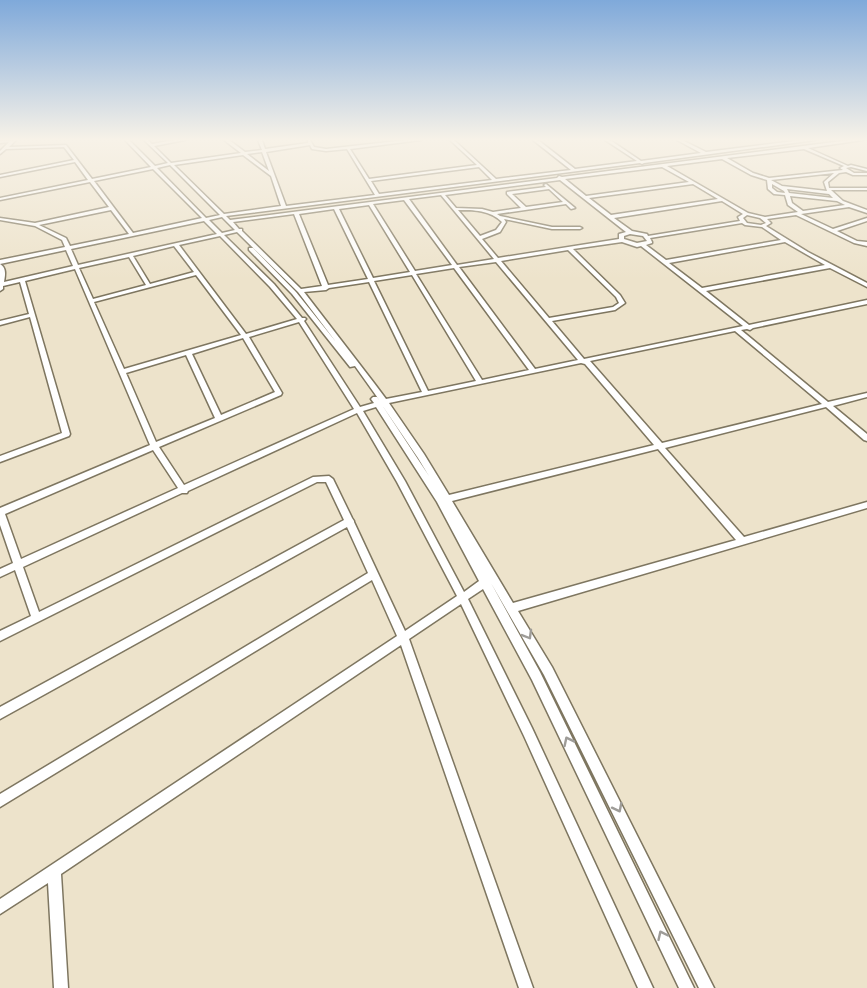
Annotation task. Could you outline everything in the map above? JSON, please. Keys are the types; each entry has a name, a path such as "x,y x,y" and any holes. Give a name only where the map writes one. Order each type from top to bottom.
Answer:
{"street":[{"path":"0,199 62,186"},
{"path":"96,186 132,234"},
{"path":"172,186 300,320 405,489 519,714 646,988"},
{"path":"192,186 316,315"},
{"path":"276,186 284,208"},
{"path":"372,186 378,196"},
{"path":"237,231 22,279 2,286 3,273 0,264 68,247 204,218 455,186"},
{"path":"223,216 296,213 503,186"},
{"path":"570,186 630,232 649,237 742,222 763,226 867,285"},
{"path":"585,197 669,186"},
{"path":"698,186 747,214 766,218 849,206"},
{"path":"771,186 773,192 839,200"},
{"path":"827,186 829,191 839,200 867,212"},
{"path":"783,187 829,191 867,189"},
{"path":"783,187 789,195 818,210"},
{"path":"525,209 509,193 549,188 573,208"},
{"path":"442,194 548,320 742,541"},
{"path":"789,195 790,204 799,213 856,242 867,244"},
{"path":"406,199 532,371"},
{"path":"610,217 723,200"},
{"path":"370,203 480,382"},
{"path":"454,209 493,213 566,203"},
{"path":"33,224 112,208"},
{"path":"336,208 426,393"},
{"path":"296,213 326,288"},
{"path":"493,213 500,217 552,228 580,228"},
{"path":"742,222 740,217 747,214"},
{"path":"479,238 502,227 504,222 500,217"},
{"path":"763,226 769,223 766,218"},
{"path":"0,219 33,224 64,238 154,446 184,491"},
{"path":"835,230 867,219"},
{"path":"237,231 300,291 381,402 447,499 490,579 687,988"},
{"path":"622,240 621,235 630,232"},
{"path":"643,245 650,242 649,237"},
{"path":"300,291 622,240 643,245 750,328"},
{"path":"665,262 787,240"},
{"path":"36,617 0,512 279,393 245,336 176,245"},
{"path":"548,320 615,308 622,303 618,296 570,249"},
{"path":"130,255 149,286"},
{"path":"701,290 830,266"},
{"path":"91,301 198,273"},
{"path":"0,459 66,434 22,279"},
{"path":"0,573 184,491 357,410 381,402 750,328 867,302"},
{"path":"0,323 32,315"},
{"path":"122,372 316,315"},
{"path":"737,330 867,438"},
{"path":"188,352 219,418"},
{"path":"447,499 867,395"},
{"path":"381,402 440,500 490,579 512,609 549,671 707,988"},
{"path":"0,636 316,479 323,478 333,482 404,639 526,988"},
{"path":"512,609 867,505"},
{"path":"0,713 350,520"},
{"path":"0,801 374,574"},
{"path":"0,907 404,639 490,579"},
{"path":"54,872 61,988"}]}
